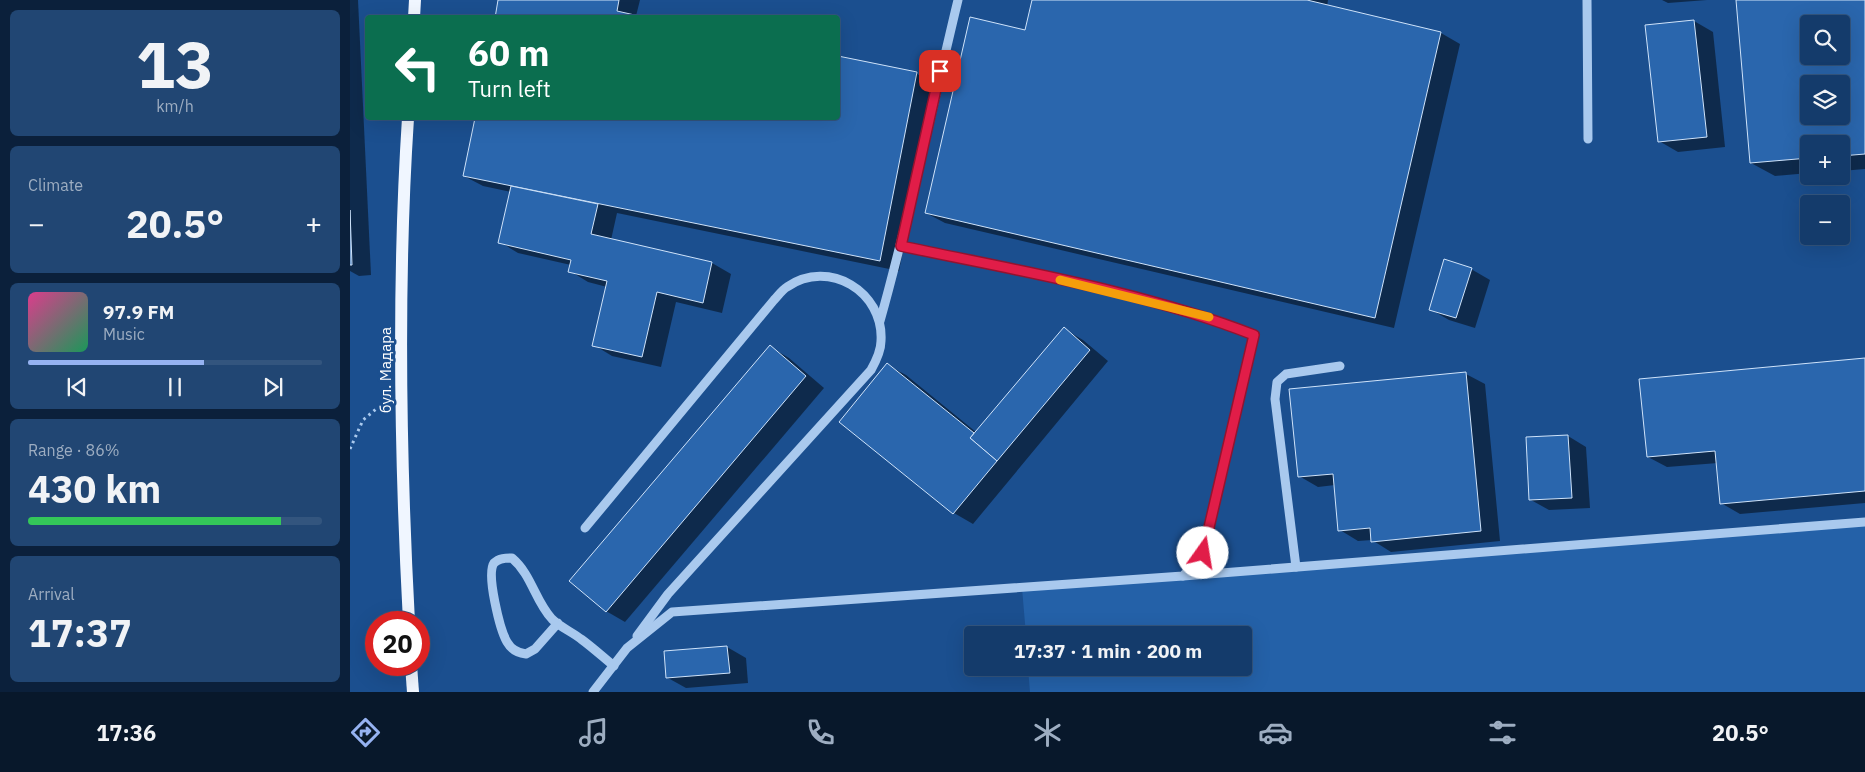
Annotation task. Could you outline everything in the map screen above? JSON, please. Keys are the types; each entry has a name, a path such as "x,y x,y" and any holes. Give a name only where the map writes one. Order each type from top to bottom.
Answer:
{"main road":[{"path":"414,15 415,0"},
{"name":"бул. Мадара","path":"408,120 401,222 401,388 402,484 408,611"},
{"path":"412,676 413,692"}],"lane":[{"path":"880,321 901,246 923,142 958,0"},
{"path":"1586,0 1588,139"},
{"path":"901,246 1084,285 1206,316 1254,335 1203,553 1183,576"},
{"path":"585,528 787,286 818,276 843,280 864,294 872,303 880,321 882,341 878,356 871,370 668,594 593,692"},
{"path":"1296,567 1275,398 1277,382 1286,374 1340,366"},
{"path":"627,648 672,612 1183,576 1865,522"},
{"path":"558,623 535,649 526,654 518,652 507,643 494,601 491,570 495,563 502,558 512,558 520,565 531,581 539,600 553,620 558,623 614,666"}],"path":[{"path":"350,449 363,420 401,388"}],"shaded area":[{"path":"1865,522 1865,692 1030,692 1029,676 1252,676 1252,626 1025,626 1022,588"}],"building":[{"path":"498,0 619,0 617,11 635,15 496,15"},
{"path":"1032,0 1307,0 1441,32 1375,318 925,213 970,17 1025,30"},
{"path":"1736,0 1865,0 1865,154 1850,155 1850,135 1800,135 1800,159 1750,163"},
{"path":"1694,20 1707,137 1658,142 1645,25"},
{"path":"840,56 917,72 880,261 463,176 475,120 840,120"},
{"path":"511,186 598,204 591,234 712,262 703,303 657,292 642,357 592,346 607,281 568,272 571,260 498,243"},
{"path":"350,210 352,265 350,265"},
{"path":"1444,259 1472,268 1456,318 1429,310"},
{"path":"1064,327 1090,350 997,461 970,438"},
{"path":"770,345 806,376 606,612 569,581"},
{"path":"1865,358 1865,491 1720,504 1715,451 1647,457 1639,379"},
{"path":"887,363 974,433 970,438 997,461 953,514 839,422"},
{"path":"1466,372 1481,531 1371,542 1370,528 1338,531 1333,474 1298,477 1289,389"},
{"path":"1568,435 1572,498 1529,500 1526,437"},
{"path":"727,646 730,673 666,678 664,651"}],"slow traffic":[{"path":"1060,280 1209,317"}],"route":[{"path":"940,71 901,246 1084,285 1206,316 1254,335 1203,553"}]}
